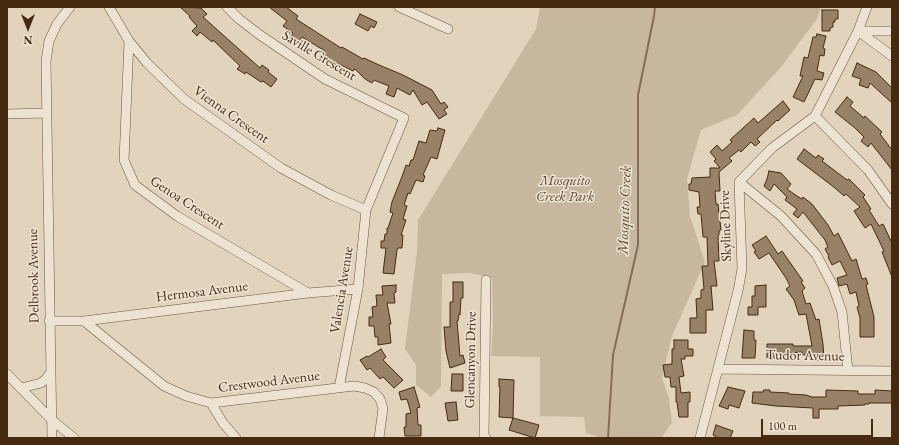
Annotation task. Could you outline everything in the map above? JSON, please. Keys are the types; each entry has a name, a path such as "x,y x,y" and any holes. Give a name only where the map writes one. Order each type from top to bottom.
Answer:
{"street":[{"name":"Vienna Crescent","path":"108,7 129,41 147,63 184,99 281,168 331,195 366,210"},
{"name":"Saville Crescent","path":"227,7 239,19 260,35 325,79 404,118"},
{"path":"399,7 448,29"},
{"name":"Skyline Drive","path":"700,438 738,291 742,269 739,182 772,148 815,116 858,31 867,7"},
{"name":"Delbrook Avenue","path":"52,438 46,60 49,41 66,8"},
{"path":"858,31 892,31"},
{"path":"858,31 892,56"},
{"name":"Genoa Crescent","path":"129,41 124,160 136,185 177,216 308,293"},
{"path":"7,114 46,113"},
{"path":"815,116 868,170 892,204"},
{"name":"Valencia Avenue","path":"339,388 358,289 366,210 404,118"},
{"path":"739,182 781,216 816,254 833,286 842,312 848,371"},
{"name":"Glencanyon Drive","path":"484,438 486,280"},
{"name":"Hermosa Avenue","path":"49,322 84,321 308,293 358,289"},
{"name":"Crestwood Avenue","path":"84,321 164,386 186,396 211,403 339,388"},
{"name":"Tudor Avenue","path":"718,369 892,371"},
{"path":"21,388 41,383 46,380 50,373"},
{"path":"7,374 52,420 74,438"},
{"path":"339,388 354,386 365,388 374,392 380,398 383,408 379,438"},
{"path":"211,403 223,423 236,438"}],"green space":[{"name":"Mosquito Creek Park","path":"540,7 821,7 817,19 781,67 737,115 701,130 687,179 690,216 705,262 672,336 662,378 669,398 672,423 661,438 601,438 586,433 584,417 540,416 540,357 491,356 493,325 492,278 470,273 442,274 441,386 431,397 416,385 416,365 405,349 417,251 418,220 536,29"}],"building":[{"path":"180,7 201,8 207,14 203,17 260,68 262,65 277,79 271,87 246,72 245,74 237,69 240,66 213,40 212,42 200,32 197,36 192,31 197,26 189,17 190,16"},
{"path":"269,7 286,7 298,16 296,19 341,48 342,47 363,59 364,58 403,75 432,90 441,104 444,102 448,107 444,110 447,114 439,119 427,102 422,105 413,90 410,95 397,88 394,97 386,94 389,86 374,80 372,83 365,79 355,69 353,71 339,64 338,66 329,61 327,63 320,59 325,51 302,37 298,43 290,37 293,33 283,26 287,21"},
{"path":"822,10 838,10 838,19 835,19 835,22 833,22 833,27 830,28 830,31 822,31"},
{"path":"360,14 377,22 374,28 371,26 368,31 355,24"},
{"path":"817,34 826,36 823,48 825,49 824,56 820,55 817,71 824,73 822,80 815,79 804,102 793,97 803,76 800,76 804,57 808,58 813,37 816,37"},
{"path":"857,63 876,72 892,88 892,103 870,83 868,88 859,85 861,79 852,76"},
{"path":"847,97 853,102 850,106 864,118 865,116 882,132 880,134 892,150 892,170 871,143 868,147 861,141 864,137 835,112"},
{"path":"783,101 790,110 757,139 760,142 755,146 751,142 741,152 739,150 729,158 732,161 719,172 720,191 715,191 721,230 719,231 718,236 719,261 714,261 717,286 711,286 713,310 706,310 706,333 690,333 690,318 697,318 696,299 701,298 701,290 704,289 702,266 708,266 707,237 703,237 701,214 698,214 697,207 700,207 699,192 689,190 689,184 691,184 692,178 710,177 710,168 720,168 714,161 716,159 710,152 717,145 722,151 732,142 730,140 754,118 758,123"},
{"path":"438,128 445,130 437,159 431,157 423,175 425,176 423,182 416,180 410,194 408,193 404,205 407,206 403,219 406,220 401,235 403,235 402,248 398,248 397,250 394,274 383,273 386,248 381,248 381,241 384,241 385,234 387,234 387,228 393,213 390,212 392,202 406,165 409,166 411,160 413,160 419,141 426,143 430,130 437,131"},
{"path":"804,149 816,158 818,155 824,159 822,161 847,180 849,179 865,195 863,197 871,209 869,210 879,226 883,224 892,243 892,277 882,252 884,251 871,224 865,228 854,211 860,207 846,194 844,196 797,159"},
{"path":"769,171 781,173 791,184 787,189 802,199 803,197 812,204 828,225 834,236 838,233 852,261 856,259 862,279 866,278 868,284 866,285 874,317 874,337 860,337 860,318 857,307 859,306 856,292 850,294 847,284 839,286 837,278 847,275 840,261 832,265 825,249 828,247 825,240 803,212 798,218 793,214 797,209 785,200 787,197 774,184 770,191 764,186"},
{"path":"766,236 778,254 782,251 803,281 801,282 805,288 802,291 806,304 810,303 816,320 819,319 824,360 814,360 814,354 802,355 802,352 789,353 789,356 781,356 781,358 767,358 767,344 812,346 806,314 799,315 794,300 786,289 790,286 786,278 769,253 759,259 754,252 756,251 752,245"},
{"path":"453,282 463,282 463,298 461,298 460,315 459,314 457,321 460,356 463,355 465,363 450,368 446,351 444,327 450,327 450,302 453,302"},
{"path":"396,285 396,292 394,293 395,303 387,303 391,324 389,324 391,343 378,345 378,337 375,337 374,326 369,326 369,317 373,317 372,307 377,306 376,295 383,295 382,286"},
{"path":"766,285 766,307 758,307 758,315 748,315 748,307 752,307 752,296 755,296 755,286"},
{"path":"744,330 754,331 754,340 756,340 755,358 742,358"},
{"path":"674,340 688,340 688,349 693,349 693,356 685,356 685,359 681,359 684,376 679,377 681,393 690,392 688,417 679,417 676,402 676,387 671,387 670,377 665,377 663,365 672,364 672,349 674,349"},
{"path":"381,349 386,357 383,360 403,380 394,388 383,377 380,379 370,368 367,370 360,360"},
{"path":"452,374 463,374 463,391 451,391"},
{"path":"499,379 514,380 513,418 499,417"},
{"path":"414,387 420,407 417,408 418,425 421,425 421,436 405,436 404,427 406,427 406,414 411,413 407,399 401,400 399,392"},
{"path":"728,387 745,391 739,408 729,405 728,409 719,406"},
{"path":"764,390 812,397 826,397 826,390 858,391 858,394 875,394 875,390 892,391 892,403 869,403 865,405 838,406 838,409 819,409 819,418 813,418 813,408 752,403 753,392 763,392"},
{"path":"456,402 458,420 448,421 445,403"},
{"path":"513,418 539,425 535,438 509,430"},
{"path":"716,425 733,431 730,438 717,438 713,435"}],"waterway":[{"name":"Mosquito Creek","path":"608,438 613,355 638,245 638,95 655,7"}]}
